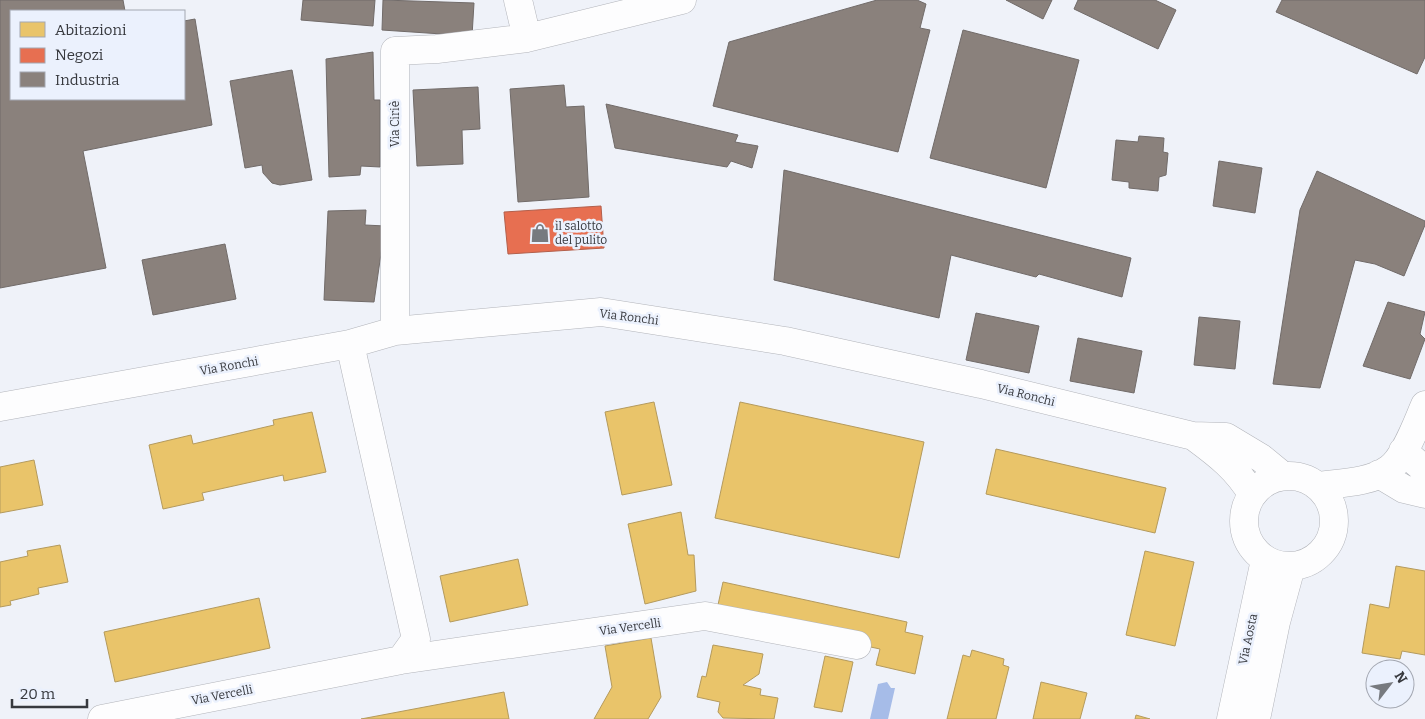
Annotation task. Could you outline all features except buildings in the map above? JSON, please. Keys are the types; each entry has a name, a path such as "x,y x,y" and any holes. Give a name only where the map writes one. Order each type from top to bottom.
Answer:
{"street":[{"path":"518,0 527,38"},
{"name":"Via Ciriè","path":"394,331 395,51 437,49 527,38 682,0"},
{"name":"Via Ronchi","path":"0,407 350,344 394,331 601,312 785,341 981,384 1193,436 1226,437 1261,458 1283,476"},
{"path":"350,344 416,639 401,660"},
{"path":"1332,509 1369,478 1394,465 1403,451 1425,405"},
{"name":"Via Ronchi","path":"1193,436 1227,460 1252,494"},
{"path":"1403,451 1425,470"},
{"path":"1283,476 1298,476 1317,486 1323,491 1332,509 1334,526 1324,550 1303,564 1278,563 1248,542 1244,530 1246,505 1252,494 1266,482 1283,476"},
{"path":"1317,486 1369,478 1425,494"},
{"name":"Via Aosta","path":"1231,719 1278,563"},
{"name":"Via Aosta","path":"1256,719 1276,622 1278,563"},
{"name":"Via Vercelli","path":"102,719 401,660 705,616 857,645"}],"water":[{"path":"887,682 891,688 895,688 888,719 870,719 878,684"}],"place":[{"name":"il salotto del pulito","path":"540,233"}]}
